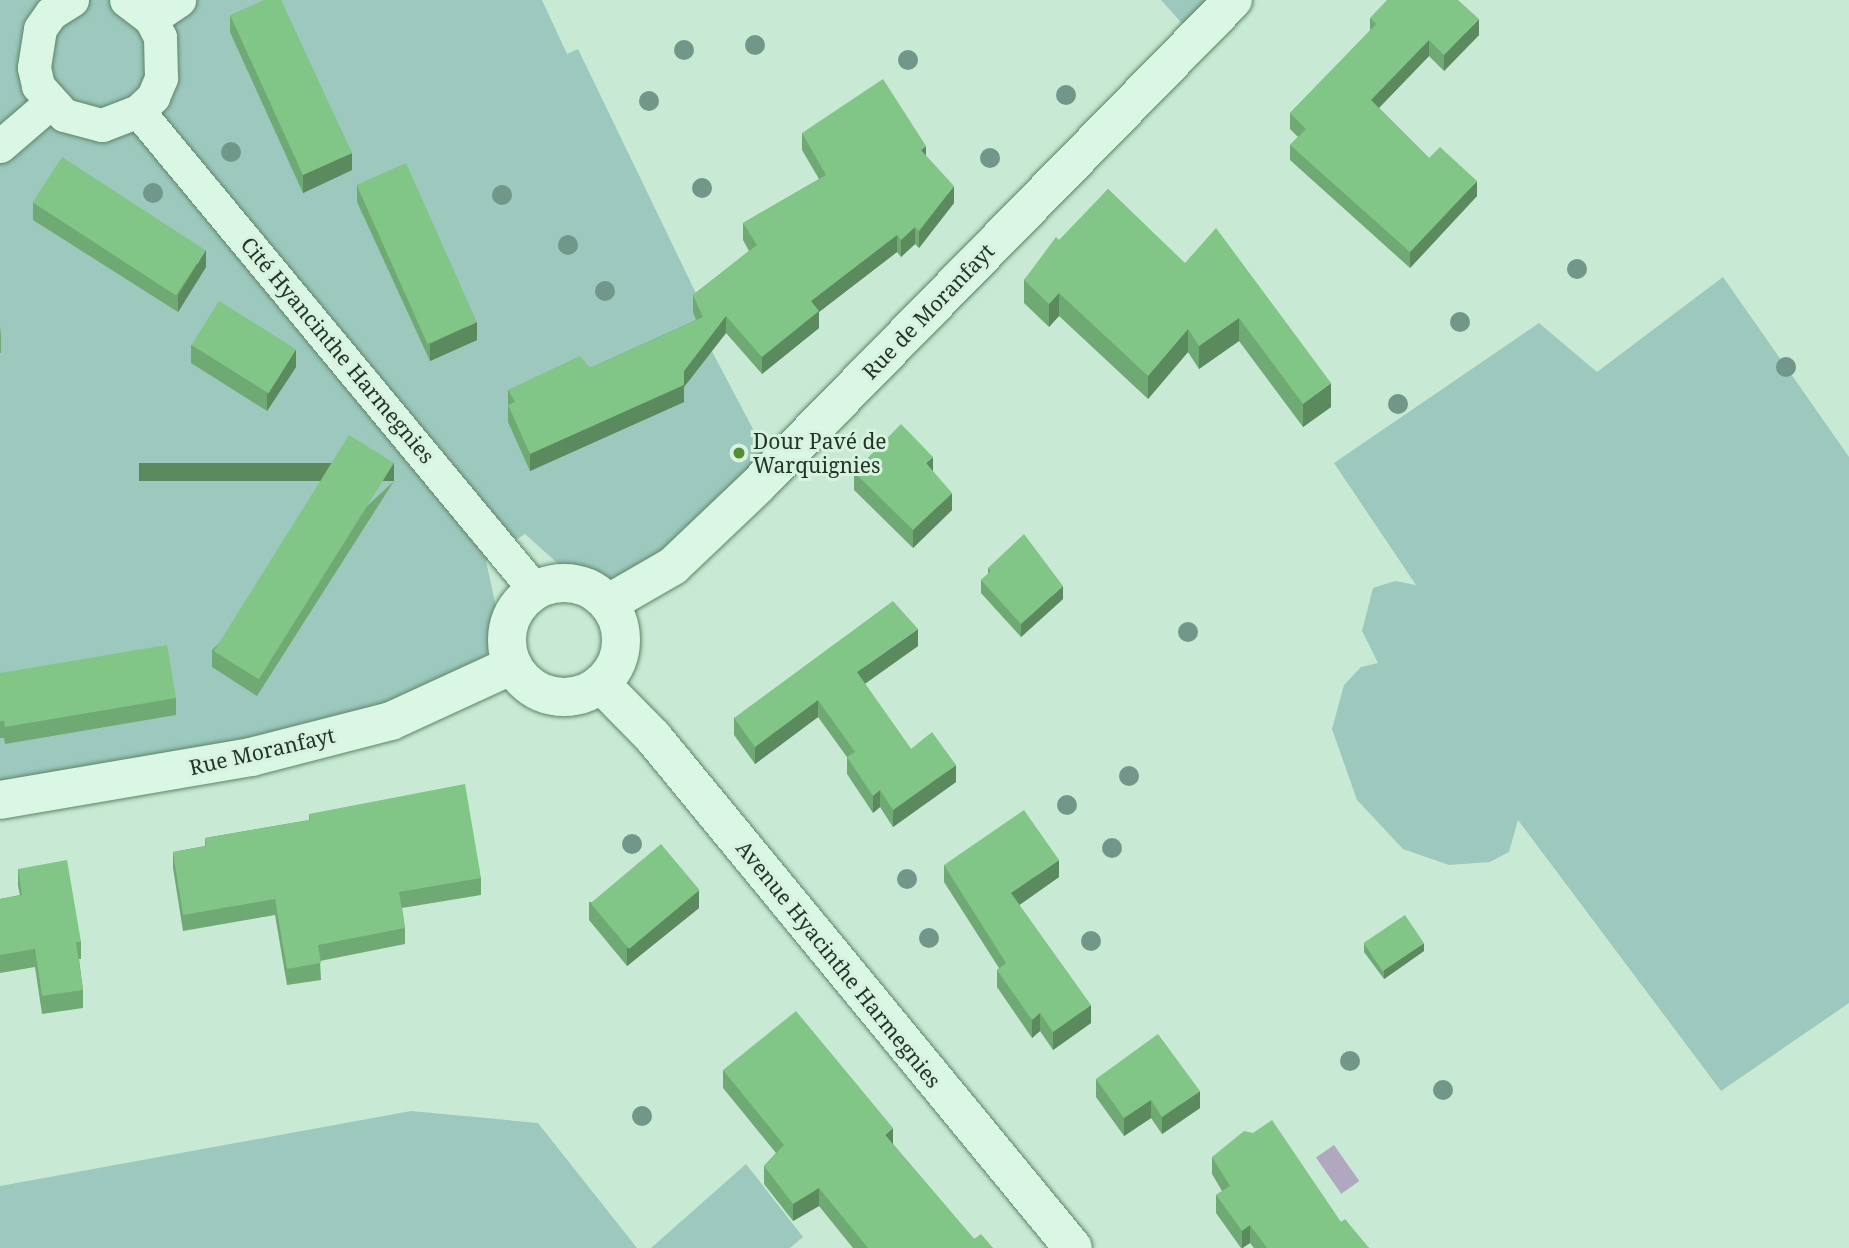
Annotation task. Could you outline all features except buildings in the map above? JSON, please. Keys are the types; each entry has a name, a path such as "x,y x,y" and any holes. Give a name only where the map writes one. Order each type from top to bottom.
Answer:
{"main road":[{"name":"Rue de Moranfayt","path":"609,603 673,566 757,486 1233,0"},
{"path":"573,583 609,603 621,636 612,671 601,684 586,693 552,696 522,680 513,665 507,632 517,608 535,590 573,583"},
{"name":"Rue Moranfayt","path":"0,800 251,758 391,721 513,665"},
{"name":"Avenue Hyacinthe Harmegnies","path":"601,684 653,737 1073,1248"}],"street":[{"path":"54,4 33,48 38,86 50,103 82,123 121,121 138,111 153,97 163,68 160,37 138,10 179,0"},
{"path":"0,146 50,103"},
{"name":"Cité Hyancinthe Harmegnies","path":"138,111 535,590"}],"shaded area":[{"path":"0,0 542,0 567,54 578,49 706,314 696,321 774,469 757,486 611,584 565,570 525,534 486,561 499,621 487,654 467,678 432,697 0,800"},
{"path":"1161,0 1233,0 1195,38"},
{"path":"1723,277 1849,457 1849,1003 1721,1091 1518,820 1509,852 1490,862 1449,865 1403,849 1357,800 1332,729 1344,685 1361,667 1378,663 1362,631 1373,588 1395,581 1416,585 1334,463 1539,323 1597,372"},
{"path":"411,1111 538,1123 637,1248 0,1248 0,1186"},
{"path":"1334,1145 1359,1181 1341,1194 1316,1158"},
{"path":"746,1164 803,1237 790,1248 651,1248"}],"place":[{"name":"Dour Pavé de Warquignies","path":"739,453"}]}
